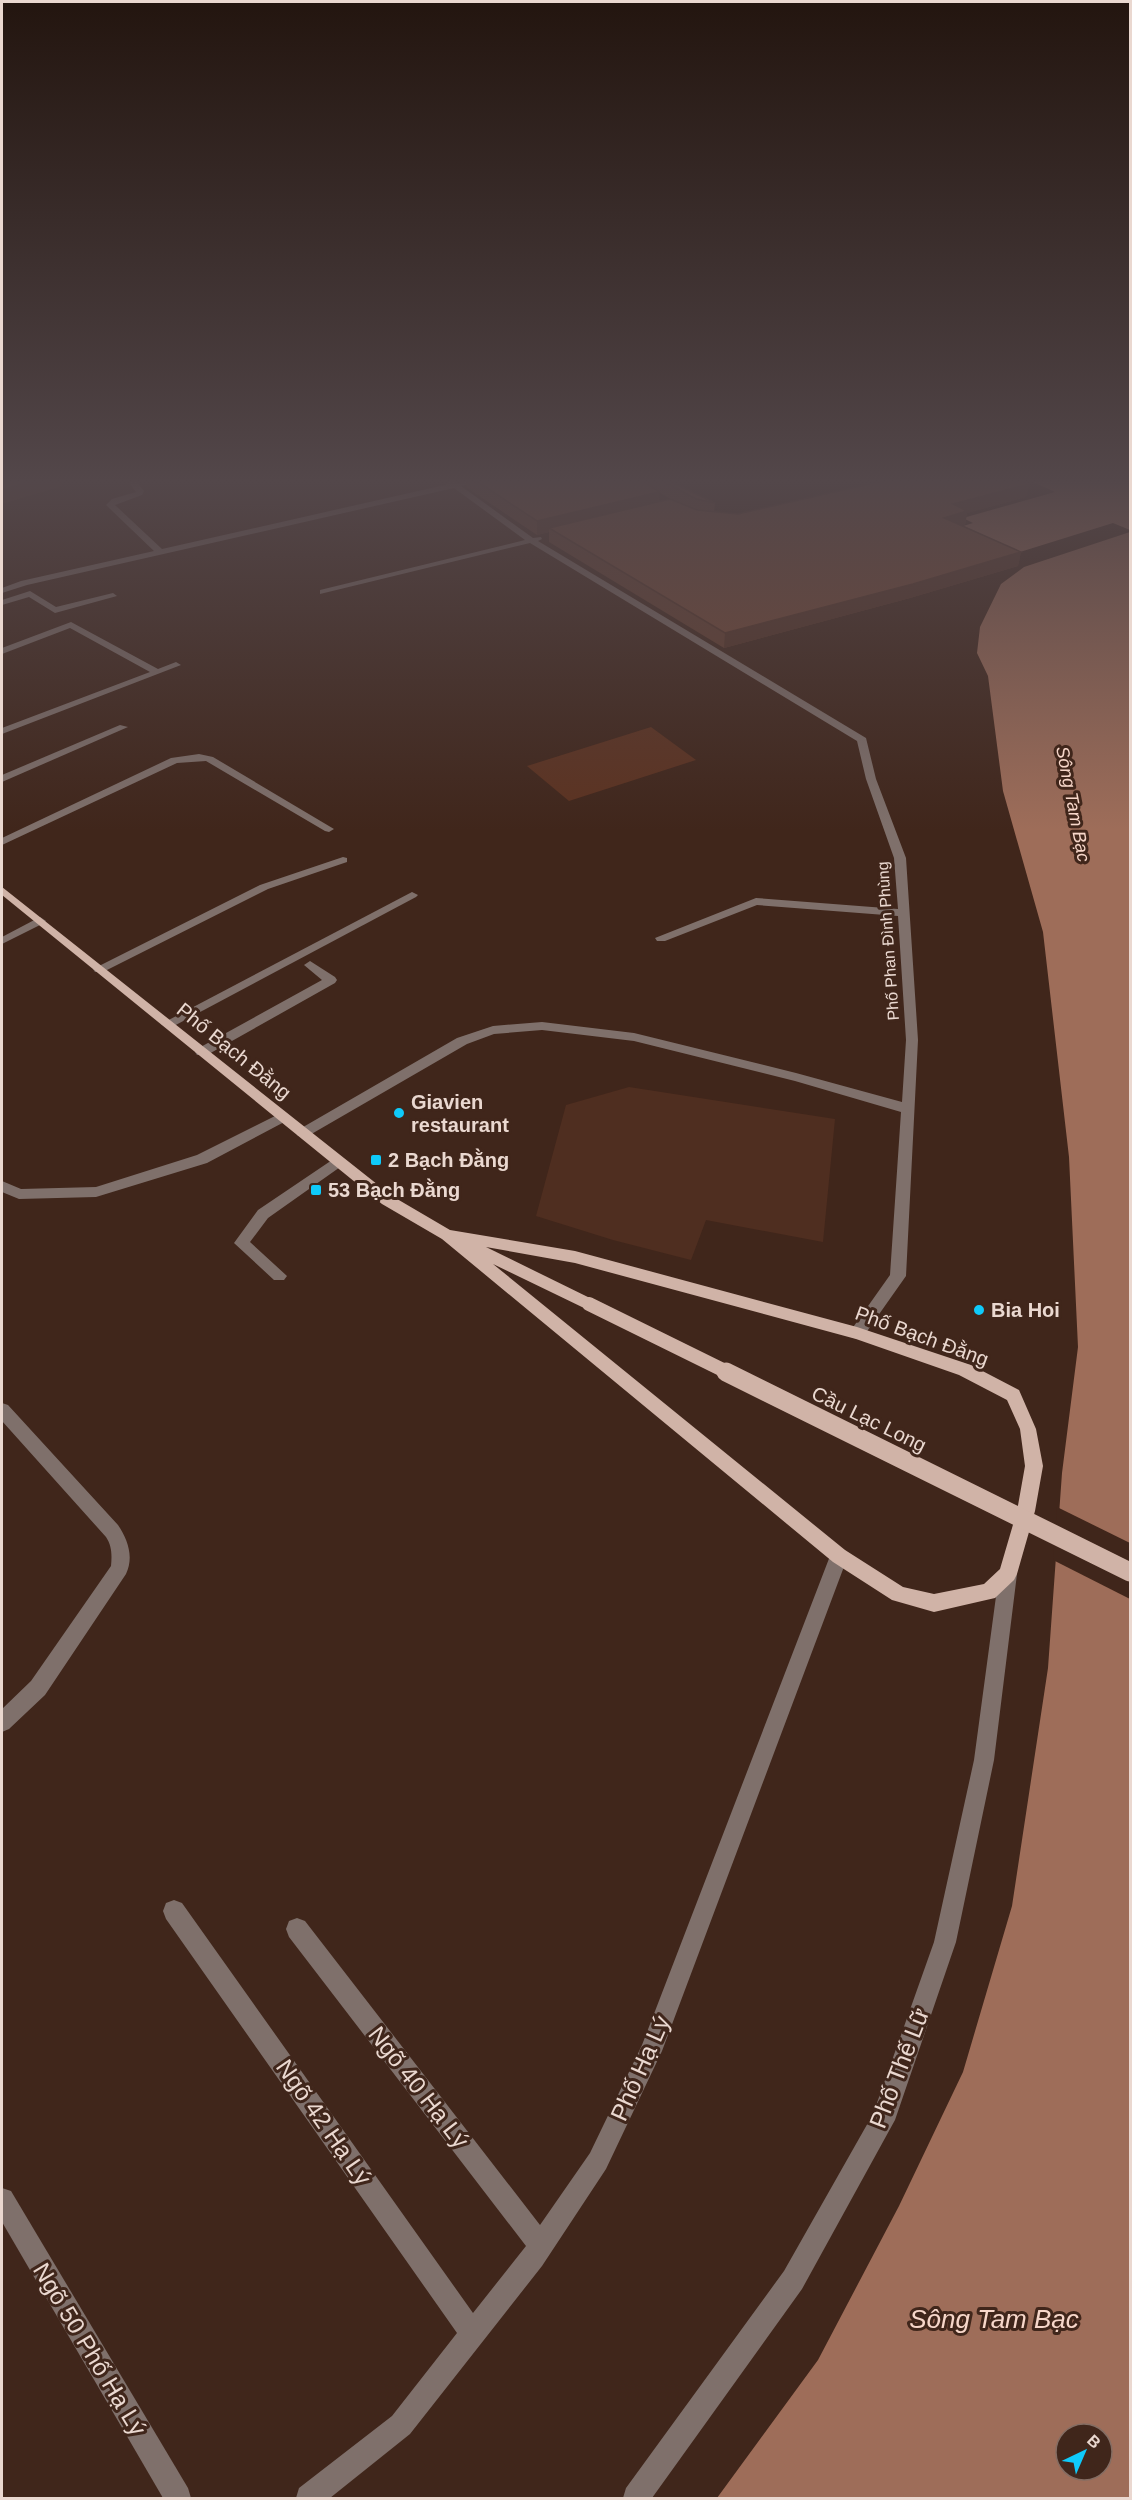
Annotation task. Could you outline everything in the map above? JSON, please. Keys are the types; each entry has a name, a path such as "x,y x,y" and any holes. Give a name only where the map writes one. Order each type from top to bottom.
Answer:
{"main road":[{"name":"Phố Bạch Đằng","path":"2,890 387,1200 447,1235 589,1304"},
{"name":"Phố Bạch Đằng","path":"447,1235 574,1257 856,1333 966,1370 1012,1395 1028,1429 1034,1466 1026,1510 1008,1574 989,1593 934,1603 899,1594 839,1556 447,1235"},
{"name":"Cầu Lạc Long","path":"589,1304 1131,1572"}],"street":[{"path":"2,603 22,597"},
{"path":"34,597 55,610 110,597"},
{"name":"Phố Phan Đình Phùng","path":"631,597 862,740 871,779 900,858 912,1040 898,1276 856,1333"},
{"path":"2,651 71,625 157,672"},
{"path":"2,731 176,665"},
{"path":"2,779 123,727"},
{"path":"2,842 175,760 199,757 209,759 329,829"},
{"path":"99,969 264,887 343,860"},
{"path":"167,1024 412,895"},
{"path":"661,938 756,901 904,913"},
{"path":"2,941 40,921"},
{"path":"202,1052 330,980 309,965"},
{"path":"303,1133 462,1041 493,1030 542,1026 634,1037 785,1074 908,1109"},
{"path":"2,1186 19,1194 96,1192 202,1159 283,1117"},
{"path":"279,1276 241,1243 263,1214 338,1161"},
{"path":"2,1410 112,1531 120,1542 121,1557 120,1568 38,1688 2,1722"},
{"name":"Phố Hạ Lý","path":"309,2499 401,2425 541,2246 598,2161 651,2051 839,1556"},
{"name":"Phố Thế Lữ","path":"636,2499 793,2280 883,2120 945,1942 984,1760 1008,1574"},
{"name":"Ngõ 42 Hạ Lý","path":"174,1911 473,2334"},
{"name":"Ngõ 40 Hạ Lý","path":"297,1929 541,2246"},
{"name":"Ngõ 50 Phố Hạ Lý","path":"2,2200 178,2499"}],"shaded area":[{"path":"651,727 696,760 569,801 527,766"},
{"path":"629,1087 835,1119 823,1242 706,1220 691,1260 613,1240 536,1216 566,1105"}],"water":[{"name":"Sông Tam Bạc","path":"995,597 1130,597 1130,2498 717,2498 818,2360 899,2206 963,2072 1012,1906 1048,1668 1062,1473 1078,1347 1069,1157 1043,932 1003,791 988,676 977,653 980,627"}],"pier":[{"path":"1057,1507 1130,1543 1130,1599 1053,1560"}],"building":[{"path":"664,597 864,597 725,633"}],"place":[{"name":"Giavien restaurant","path":"399,1113"},
{"name":"2 Bạch Đằng","path":"376,1160"},
{"name":"53 Bạch Đằng","path":"316,1190"},
{"name":"Bia Hoi","path":"979,1310"}]}
